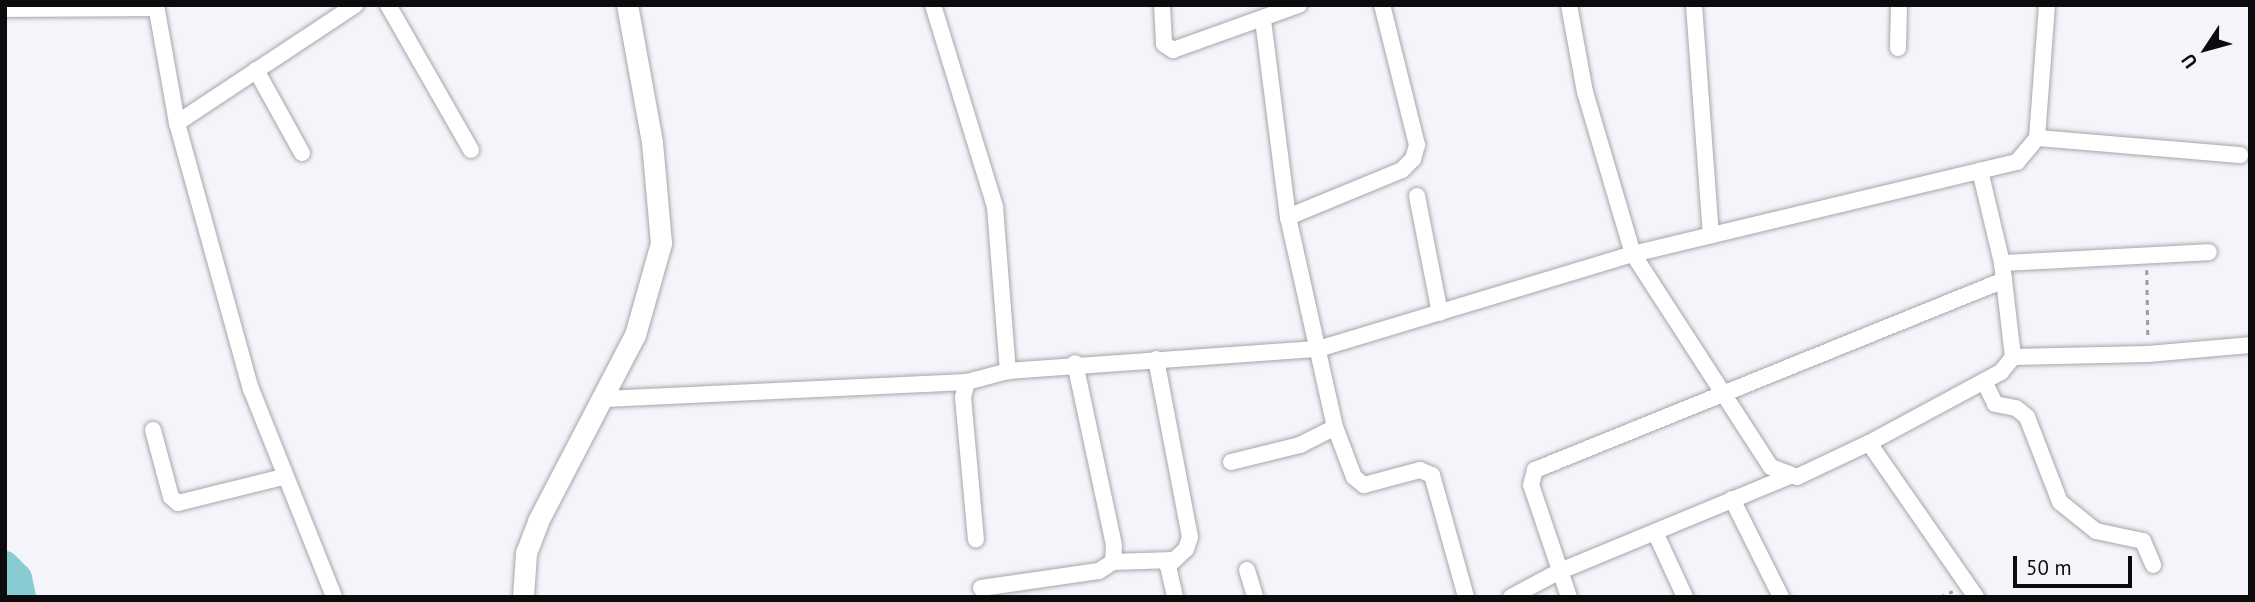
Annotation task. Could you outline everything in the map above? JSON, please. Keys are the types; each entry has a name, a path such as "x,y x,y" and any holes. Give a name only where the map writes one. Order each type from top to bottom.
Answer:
{"street":[{"path":"177,123 355,5"},
{"path":"388,5 471,150"},
{"path":"523,597 526,553 538,521 605,399 635,335 660,243 652,142 627,5"},
{"path":"933,5 995,207 1008,371"},
{"path":"1161,5 1164,44 1173,50 1297,6"},
{"path":"1288,217 1402,170 1413,159 1416,145 1382,5"},
{"path":"1569,5 1585,92 1633,254 1771,467 1787,477"},
{"path":"1694,5 1711,235"},
{"path":"1898,48 1899,5"},
{"path":"605,399 967,382 1008,371 1075,363 1318,349 1633,254 2017,162 2032,149 2037,138 2047,5"},
{"path":"5,9 156,6 177,123 251,389 283,477 334,597"},
{"path":"1263,20 1288,217 1335,427 1354,477 1364,485 1420,470 1432,475 1466,597"},
{"path":"256,70 302,153"},
{"path":"2037,138 2240,155"},
{"path":"1511,597 1558,572 1787,477 1797,477 1869,443 2001,372 2013,357 2002,263 1980,171"},
{"path":"1417,196 1440,313"},
{"path":"2002,263 2209,252"},
{"path":"1569,597 1558,572 1531,485 1535,470 2004,280"},
{"path":"2013,357 2148,354 2250,345"},
{"path":"1156,359 1190,537 1186,549 1173,560 1167,574 1175,597"},
{"path":"1075,363 1114,545 1113,562"},
{"path":"967,382 963,397 976,539"},
{"path":"1984,382 1995,404 2016,408 2027,417 2060,502 2096,531 2143,541 2153,565"},
{"path":"1231,462 1300,445 1335,427"},
{"path":"153,430 171,497 178,503 283,477"},
{"path":"1869,443 1976,597"},
{"path":"1732,499 1781,597"},
{"path":"1655,532 1685,597"},
{"path":"981,588 1023,590 1099,571 1113,562 1173,560"},
{"path":"1247,570 1255,597"}],"path":[{"path":"2147,255 2148,354"}],"waterway":[{"path":"5,565 18,578 22,597"}]}
